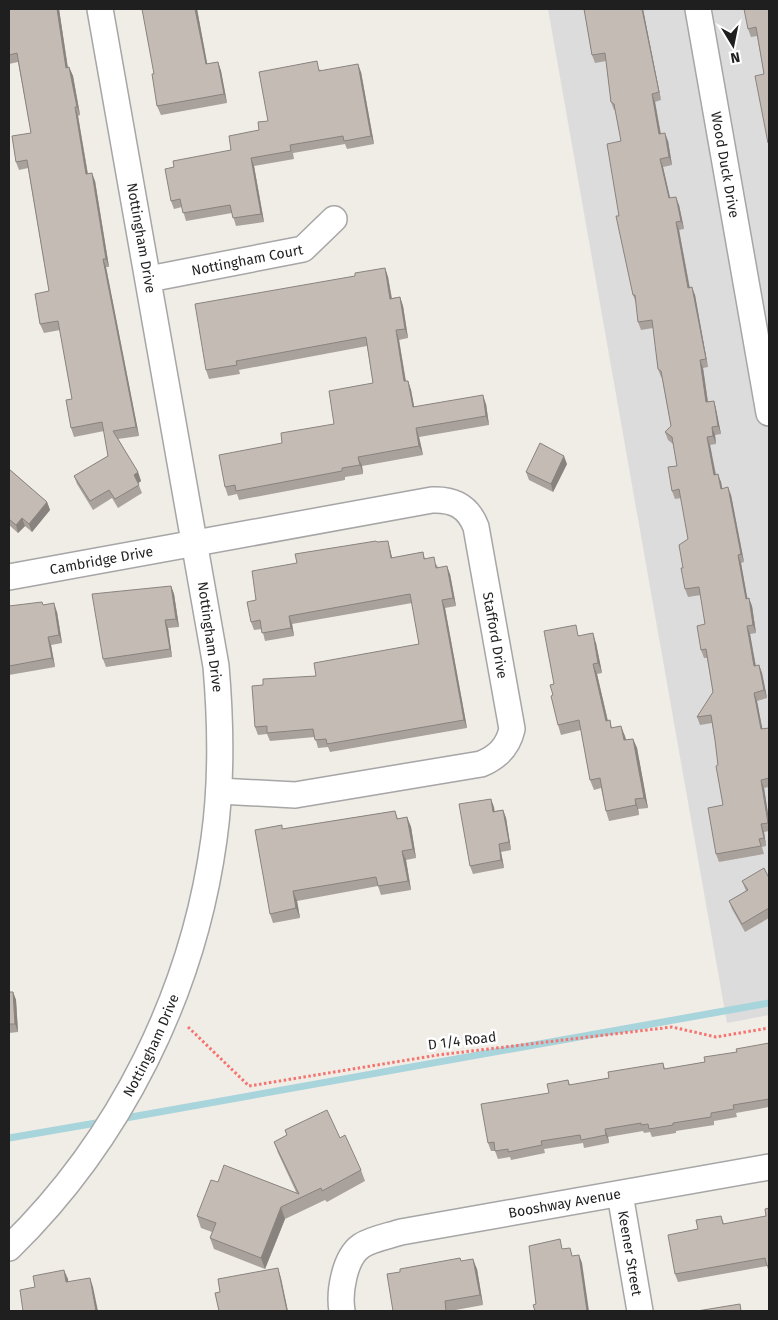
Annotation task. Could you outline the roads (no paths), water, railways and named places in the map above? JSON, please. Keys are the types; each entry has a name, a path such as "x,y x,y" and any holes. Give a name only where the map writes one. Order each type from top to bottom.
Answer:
{"street":[{"name":"Nottingham Drive","path":"9,1248 47,1207 88,1156 124,1100 162,1027 180,981 199,916 214,839 219,791 219,707 216,666 100,9"},
{"name":"Wood Duck Drive","path":"698,9 761,318 769,413"},
{"name":"Nottingham Court","path":"149,279 303,249 334,219"},
{"name":"Stafford Drive","path":"194,542 432,500 444,499 462,506 468,512 476,528 512,729 506,746 498,755 481,764 295,795 219,791"},
{"name":"Cambridge Drive","path":"9,577 194,542"},
{"name":"Booshway Avenue","path":"342,1311 340,1299 342,1284 353,1257 360,1247 401,1232 769,1167"},
{"name":"Keener Street","path":"620,1194 640,1311"}],"waterway":[{"path":"120,1119 769,1003"},
{"path":"9,1138 102,1122"}]}
